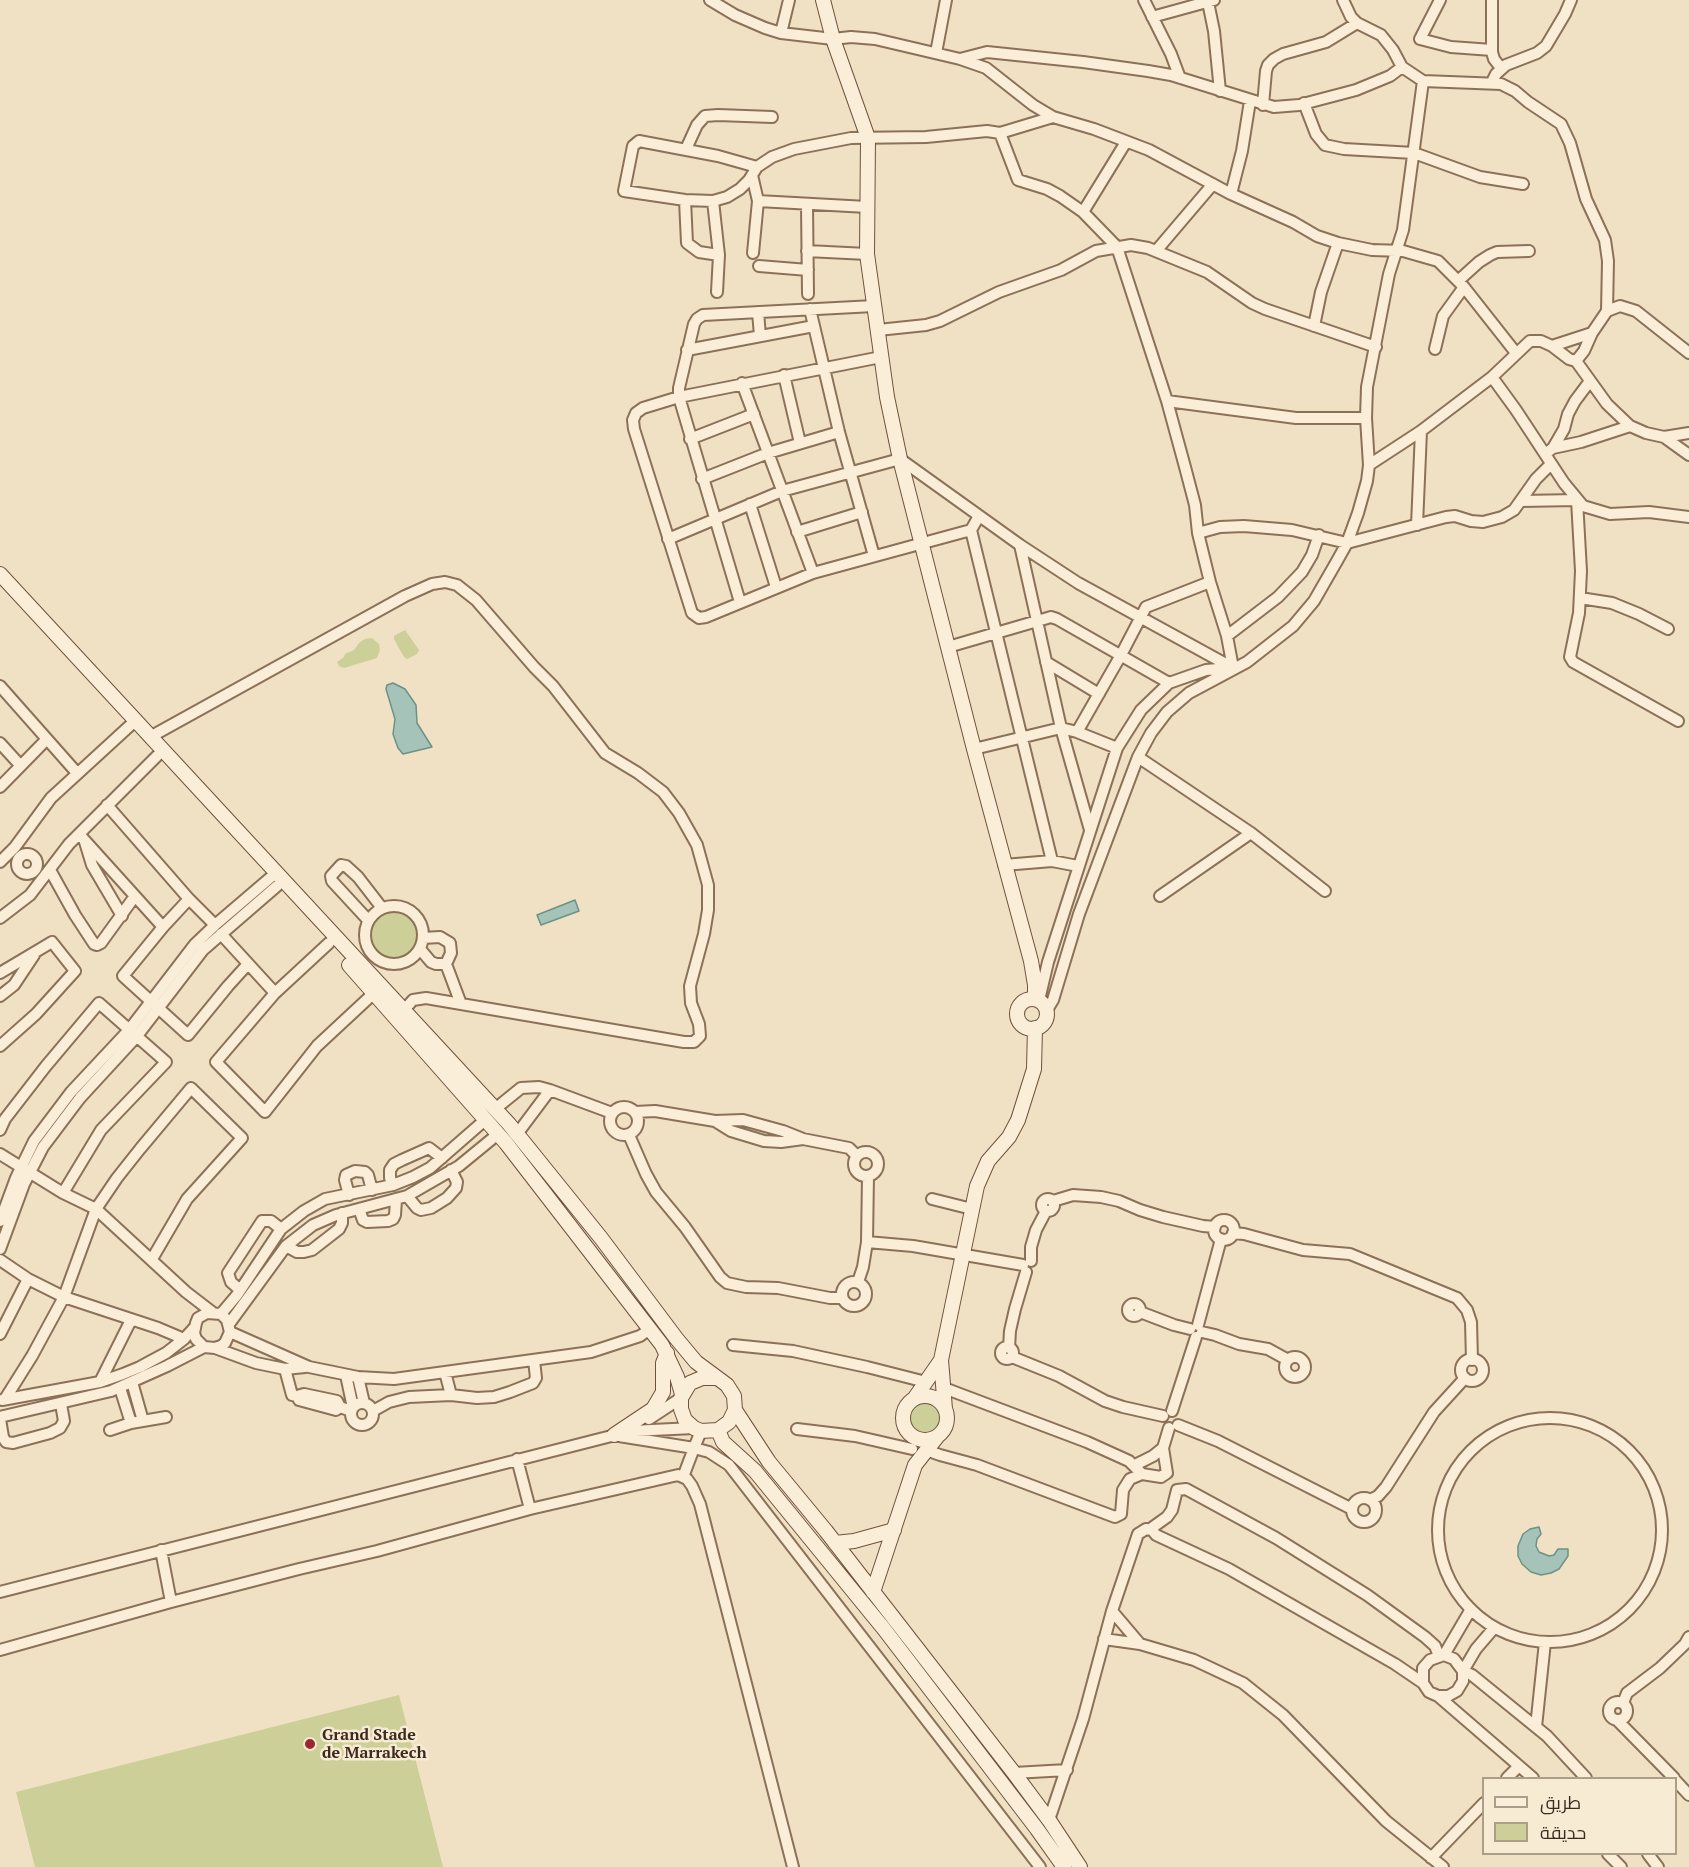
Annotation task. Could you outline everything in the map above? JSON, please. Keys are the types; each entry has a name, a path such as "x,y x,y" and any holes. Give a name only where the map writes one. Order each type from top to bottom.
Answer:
{"street":[{"path":"712,0 745,20 781,33 833,39 851,37 875,39 960,59 986,68 1033,105 1053,117 1085,126 1149,150 1172,164 1293,222 1317,236 1372,250 1396,250 1419,254 1438,261 1461,284 1516,353"},
{"path":"781,33 789,0"},
{"path":"823,0 833,39 868,138 867,254 887,397 921,543 1004,865 1032,961 1040,1003 1044,1022 1035,1028 1029,1028 1022,1024 1018,1013 1023,1002 1040,1003 1053,1000 1079,914 1138,757 1151,734 1167,712 1189,693 1247,662 1280,638 1299,620 1314,601 1347,543 1367,481 1369,465 1367,387 1402,230 1423,81"},
{"path":"936,53 946,0"},
{"path":"1144,0 1171,54 1180,78"},
{"path":"1343,0 1351,17 1357,23 1382,35 1402,67 1423,81 1492,82 1515,91 1536,108 1556,119 1566,132 1586,199 1605,240 1608,261 1607,311 1576,361"},
{"path":"1440,0 1420,39 1451,47 1492,50"},
{"path":"1492,0 1492,50 1494,59 1501,68"},
{"path":"1492,82 1501,68 1512,61 1542,50 1565,14 1571,0"},
{"path":"1152,17 1211,1 1220,91"},
{"path":"1263,105 1266,71 1274,59 1283,54 1326,42 1357,23"},
{"path":"960,59 987,52 1083,62 1180,78 1263,105 1284,107 1356,90 1390,76 1402,67"},
{"path":"1231,194 1242,151 1250,101"},
{"path":"1304,104 1316,134 1325,145 1344,149 1414,153 1473,175 1523,184"},
{"path":"686,149 696,125 705,116 772,117"},
{"path":"754,171 686,149 644,141 636,142 631,152 624,190 685,200 713,201 727,197 740,189 754,171 772,157 794,149 851,138 926,137 987,131 1000,133 1053,117"},
{"path":"1000,133 1017,180 1047,189 1083,212 1117,247 1167,401 1195,505 1198,533 1227,636 1233,668"},
{"path":"1083,212 1126,142"},
{"path":"753,253 758,201 754,171"},
{"path":"1155,251 1213,184"},
{"path":"685,200 687,243 699,252 719,255"},
{"path":"713,201 719,255 717,292"},
{"path":"758,201 867,207"},
{"path":"807,205 808,294"},
{"path":"1314,326 1321,292 1338,243"},
{"path":"878,330 915,327 940,321 999,292 1061,270 1096,251 1139,246 1207,272 1259,306 1376,347"},
{"path":"807,251 867,254"},
{"path":"1435,349 1443,316 1461,284 1479,262 1497,252 1529,251"},
{"path":"759,266 808,270"},
{"path":"740,602 679,397 694,324 703,315 874,306"},
{"path":"1607,311 1620,306 1636,311 1689,353"},
{"path":"810,309 839,432 874,556"},
{"path":"758,312 760,336"},
{"path":"687,350 814,326"},
{"path":"1552,346 1592,333"},
{"path":"1369,465 1421,431 1492,378 1530,341 1541,341 1576,361 1607,404 1630,426 1664,437 1689,433"},
{"path":"881,357 679,397 643,408 636,413 633,420 691,610 695,616 706,618 813,573 971,530"},
{"path":"784,375 800,443"},
{"path":"1492,378 1549,451 1551,464 1583,506 1610,514 1649,512 1689,517"},
{"path":"1549,451 1564,429 1575,401 1590,381"},
{"path":"742,383 813,573"},
{"path":"1167,401 1296,418 1366,418"},
{"path":"690,439 754,414"},
{"path":"1549,451 1630,426"},
{"path":"1417,525 1421,431"},
{"path":"702,479 768,453 839,432"},
{"path":"1664,437 1689,455"},
{"path":"668,539 782,491 900,459"},
{"path":"900,459 1020,545 1078,583 1233,668"},
{"path":"1198,533 1220,527 1244,526 1292,530 1347,543 1455,516 1483,522 1502,517 1514,510 1536,479 1551,464"},
{"path":"1521,501 1577,500"},
{"path":"1577,500 1581,555 1580,598 1570,657 1573,662 1678,721"},
{"path":"750,504 776,587"},
{"path":"797,532 862,512"},
{"path":"979,516 971,530 1052,861"},
{"path":"1227,636 1278,597 1302,572 1319,535"},
{"path":"1020,545 1061,728 1090,830"},
{"path":"0,574 132,723 157,756 274,882 498,1134 668,1353 682,1396 681,1409 685,1420 697,1430"},
{"path":"150,736 422,588 445,582 457,585 465,591 553,686 604,753 638,773 663,792 679,813 697,845 708,885 708,910 704,934 690,986 691,1003 699,1024 700,1036 694,1042 426,998 412,1000 403,1011"},
{"path":"1077,732 1149,604 1210,582"},
{"path":"0,586 132,723 150,736 517,1134 601,1238 696,1362 727,1385 734,1396 735,1410 769,1462 1014,1773 1080,1867"},
{"path":"1580,598 1612,603 1668,629"},
{"path":"948,647 1051,617 1169,683"},
{"path":"1046,662 1099,694"},
{"path":"1040,1003 1048,962 1117,748 1141,710 1169,683 1206,670 1233,668"},
{"path":"0,686 78,773"},
{"path":"42,873 26,874 20,871 17,861 18,851 51,798 132,723"},
{"path":"974,749 1061,728 1117,748"},
{"path":"0,787 46,740"},
{"path":"0,743 20,765"},
{"path":"0,918 30,896 42,873 81,836 107,805 157,756"},
{"path":"1138,757 1251,833 1325,891"},
{"path":"107,805 275,993"},
{"path":"1160,896 1251,833"},
{"path":"81,836 163,927"},
{"path":"81,836 92,866 122,916"},
{"path":"0,862 18,851"},
{"path":"1004,865 1052,861 1078,866"},
{"path":"368,921 332,881 331,876 341,865 346,866 358,877 382,908"},
{"path":"42,873 94,944 101,944 135,896"},
{"path":"0,1249 34,1141 72,1092 133,1033 155,1006 195,944 218,929 274,882"},
{"path":"189,899 123,976 188,1035 248,964"},
{"path":"446,964 431,962 422,944 422,926 410,911 401,907 382,908 368,921 365,929 366,942 373,956 385,963 400,964 409,961 422,944 440,937 450,943 451,953 446,964 461,1004"},
{"path":"0,973 52,942 75,971 36,1014 0,1046"},
{"path":"351,955 366,942"},
{"path":"329,943 275,993 216,1062 265,1112 317,1046 374,993"},
{"path":"0,996 14,985 36,953"},
{"path":"371,976 385,963"},
{"path":"0,1130 2,1117 99,1003 166,1062 101,1130 63,1192"},
{"path":"873,1592 915,1465 945,1427 947,1421 941,1360 972,1209 982,1173 988,1161 1009,1137 1018,1120 1034,1069 1035,1028"},
{"path":"495,1109 520,1089 538,1087 612,1113"},
{"path":"2,1400 32,1356 64,1297 96,1209 122,1171 191,1088 242,1138 187,1199 152,1259"},
{"path":"517,1134 550,1090"},
{"path":"623,1106 632,1108 635,1112 638,1116 638,1125 629,1134 620,1135 612,1130 609,1121 615,1109 623,1106"},
{"path":"635,1112 656,1111 714,1121 743,1120 803,1139 849,1148 857,1156"},
{"path":"2,1400 100,1382 125,1382 140,1367 166,1353 184,1339 202,1315 216,1313 240,1290 281,1229 304,1211 326,1199 393,1185 430,1168 485,1120"},
{"path":"50,1390 57,1404 64,1421 60,1428 13,1443 6,1442 0,1418 57,1404 125,1382 225,1343 230,1328 286,1246 313,1225 342,1213 401,1198 451,1170 498,1134"},
{"path":"629,1134 646,1174 657,1192 727,1283 842,1298 851,1306 863,1303 867,1292 865,1287 858,1282 851,1282 844,1286 842,1298"},
{"path":"468,1135 479,1150"},
{"path":"393,1185 390,1170 394,1164 429,1149 442,1158"},
{"path":"865,1152 876,1156 878,1169 868,1176 856,1172 854,1163 857,1156 865,1152"},
{"path":"0,1154 96,1209 186,1292 216,1313 230,1328 309,1367 358,1377 407,1378 591,1352 640,1336 650,1329"},
{"path":"0,1221 26,1170"},
{"path":"401,1198 421,1210 430,1208 447,1198 456,1188 457,1182 451,1170"},
{"path":"349,1195 346,1175 355,1171 365,1172 368,1175 372,1190"},
{"path":"858,1282 863,1268 867,1242 868,1176"},
{"path":"1168,1413 1124,1407 1106,1401 1010,1352 1010,1331 1015,1309 1035,1230 1050,1206 1073,1195 1101,1197 1163,1217 1215,1227"},
{"path":"359,1209 363,1220 367,1222 388,1221 393,1219 401,1198"},
{"path":"932,1198 972,1209"},
{"path":"304,1211 313,1225"},
{"path":"286,1246 297,1252 312,1250 339,1229 342,1223 342,1213"},
{"path":"240,1290 231,1282 228,1273 262,1221 272,1221 281,1229"},
{"path":"1220,1221 1227,1221 1233,1226 1233,1233 1228,1239 1221,1239 1215,1234 1215,1227 1220,1221"},
{"path":"1233,1233 1304,1250 1350,1254 1457,1298 1467,1310 1471,1322 1472,1360"},
{"path":"1221,1239 1196,1331 1163,1423 1218,1442 1352,1509"},
{"path":"867,1242 913,1246 1027,1266"},
{"path":"0,1260 28,1279 64,1297 184,1339"},
{"path":"0,1334 28,1279"},
{"path":"1140,1312 1174,1325 1215,1335 1245,1346 1268,1349 1288,1360"},
{"path":"100,1382 131,1320"},
{"path":"194,1328 196,1339 210,1347 256,1363 285,1369 309,1367"},
{"path":"733,1345 793,1351 926,1382"},
{"path":"614,1435 653,1409 663,1392 663,1363 668,1353"},
{"path":"373,1411 389,1402 409,1397 451,1395 477,1398 494,1397 510,1392 533,1383 536,1378 534,1360"},
{"path":"914,1399 941,1360"},
{"path":"1472,1360 1480,1363 1482,1374 1476,1380 1465,1378 1462,1374 1462,1366 1465,1363 1472,1360"},
{"path":"285,1369 292,1395 304,1394 337,1401 340,1407 352,1409 358,1404 364,1403 370,1406 373,1411 371,1420 363,1425 354,1422 351,1417 352,1409 346,1375"},
{"path":"445,1372 451,1395"},
{"path":"358,1377 364,1403"},
{"path":"631,1431 682,1396 690,1383 702,1378 715,1378"},
{"path":"1370,1500 1375,1508 1373,1516 1366,1521 1354,1517 1353,1504 1361,1498 1370,1500 1378,1496 1386,1487 1434,1412 1465,1378"},
{"path":"125,1382 143,1421"},
{"path":"125,1382 131,1423"},
{"path":"944,1388 1087,1442 1138,1470 1161,1477 1166,1475 1168,1468 1163,1448"},
{"path":"915,1465 903,1414 909,1403 921,1396 935,1398 945,1409"},
{"path":"0,1592 631,1431 718,1430 729,1422 735,1410"},
{"path":"110,1430 131,1423 166,1417"},
{"path":"1538,1418 1584,1422 1605,1432 1623,1445 1649,1477 1659,1503 1662,1526 1660,1549 1654,1571 1643,1592 1629,1609 1611,1624 1590,1634 1568,1640 1545,1642 1526,1639 1494,1628 1471,1609 1457,1592 1440,1549 1438,1526 1441,1503 1460,1462 1476,1445 1495,1432 1516,1422 1538,1418"},
{"path":"926,1450 977,1465 1115,1517 1120,1516 1122,1512 1121,1496 1126,1484 1163,1448 1173,1427"},
{"path":"797,1429 855,1436 912,1449"},
{"path":"683,1477 694,1448 697,1430"},
{"path":"718,1430 723,1442 755,1471 884,1629 1064,1867"},
{"path":"908,1432 919,1440 932,1440 937,1437"},
{"path":"614,1435 694,1448 709,1452 729,1465 1040,1867"},
{"path":"517,1459 530,1509"},
{"path":"0,1650 171,1602 377,1551 530,1509 678,1475 687,1479 700,1504 793,1867"},
{"path":"1152,1530 1172,1510 1177,1490 1186,1489 1276,1538 1367,1595 1425,1636 1441,1655 1454,1659 1463,1671 1472,1675 1536,1727 1584,1777"},
{"path":"835,1543 894,1530"},
{"path":"1049,1820 1083,1719 1112,1611 1138,1534 1143,1530 1152,1530"},
{"path":"1152,1530 1156,1535 1229,1569 1395,1664 1423,1683 1429,1692 1438,1696 1531,1777"},
{"path":"160,1550 171,1602"},
{"path":"1423,1683 1422,1673 1426,1664 1441,1655 1471,1609"},
{"path":"1112,1611 1140,1644"},
{"path":"1438,1696 1448,1696 1457,1690 1462,1681 1463,1671 1476,1649 1494,1628"},
{"path":"1672,1777 1618,1720 1622,1720 1627,1714 1623,1703 1627,1693 1660,1668 1685,1644 1689,1637"},
{"path":"1104,1639 1140,1644 1194,1660 1243,1683 1283,1715 1386,1821 1443,1867"},
{"path":"1536,1727 1545,1642"},
{"path":"1509,1777 1519,1766"},
{"path":"1014,1773 1067,1770"},
{"path":"1677,1782 1689,1795"},
{"path":"1431,1858 1482,1805"},
{"path":"1609,1855 1621,1867"},
{"path":"1649,1855 1658,1867"}],"green space":[{"path":"405,630 419,650 417,654 407,659 394,639 394,636"},
{"path":"372,638 379,644 380,650 377,658 344,668 339,666 337,662 345,654 354,650 365,639"},
{"path":"394,909 404,911 412,917 418,925 420,935 418,945 412,953 404,959 394,961 384,959 376,953 370,945 368,935 370,925 376,917 384,911"},
{"path":"925,1402 936,1407 941,1418 936,1429 925,1434 914,1429 909,1418 914,1407"},
{"name":"Grand Stade de Marrakech","path":"399,1695 443,1867 35,1867 16,1792"}],"water":[{"path":"393,683 405,689 416,705 417,723 432,747 403,754 398,748 393,734 395,719 386,689 387,685"},
{"path":"575,900 579,911 541,925 537,915"},
{"path":"1539,1527 1541,1534 1536,1546 1539,1552 1549,1556 1554,1555 1558,1549 1568,1549 1568,1556 1559,1569 1541,1575 1531,1572 1522,1564 1518,1556 1518,1546 1523,1534"}],"place":[{"name":"Grand Stade de Marrakech","path":"310,1744"}]}
